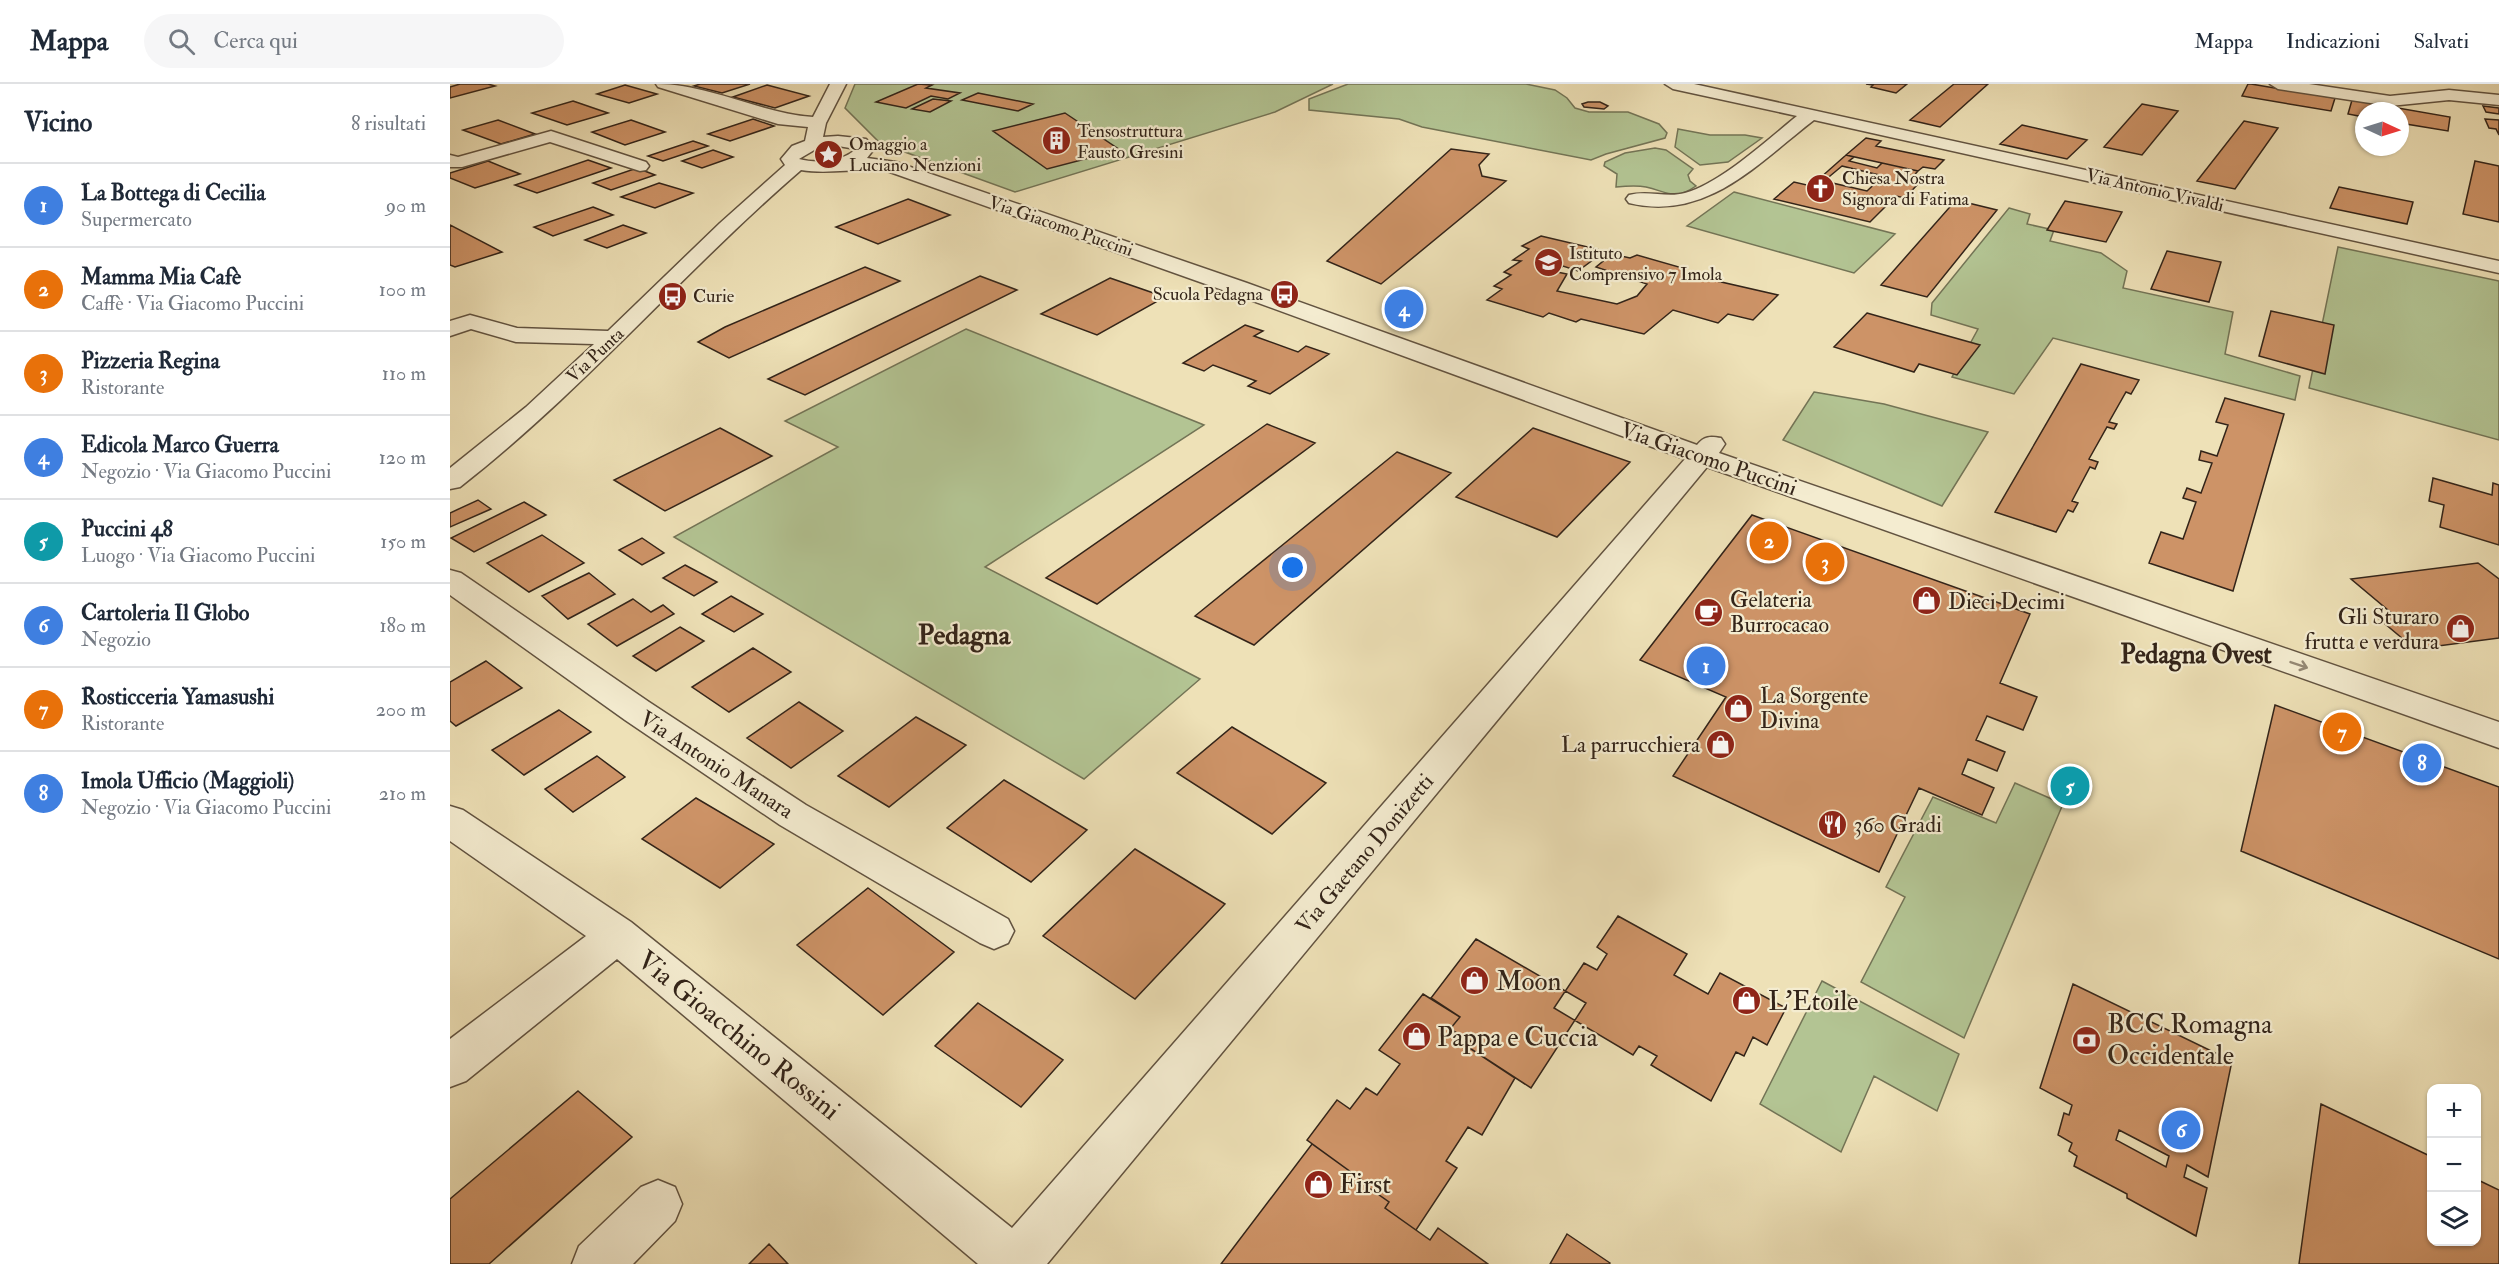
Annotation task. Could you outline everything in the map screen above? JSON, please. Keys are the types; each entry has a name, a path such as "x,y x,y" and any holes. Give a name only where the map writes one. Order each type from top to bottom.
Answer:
{"street":[{"path":"664,84 784,120 821,116"},
{"path":"797,165 792,162 791,155 813,144 821,116 838,84"},
{"name":"Via Antonio Vivaldi","path":"1673,84 2499,267"},
{"path":"2278,84 2390,101 2449,95 2499,100"},
{"path":"2462,84 2499,90"},
{"path":"1636,199 1673,201 1690,198 1716,187 1811,114"},
{"path":"821,116 833,131 835,157"},
{"path":"450,160 456,163 551,136 640,166"},
{"name":"Via Giacomo Puccini","path":"835,157 860,143 865,149 934,177 1707,450 2267,644 2499,715"},
{"name":"Via Giacomo Puccini","path":"813,144 835,157 881,163 934,177"},
{"name":"Via Giacomo Puccini","path":"797,165 835,157 857,157 865,149"},
{"name":"Via Punta","path":"732,221 835,157"},
{"name":"Via Punta","path":"450,481 519,425 614,338 732,221 797,165"},
{"path":"450,310 460,326 516,335 614,338"},
{"name":"Via Gaetano Donizetti","path":"1016,1263 1707,450"},
{"name":"Via Antonio Manara","path":"450,580 637,711 792,815 994,931"},
{"name":"Via Giacomo Puccini","path":"2267,644 2499,735"},
{"name":"Via Gioacchino Rossini","path":"450,821 617,935 1016,1263"},
{"path":"450,1066 617,935"},
{"path":"597,1264 658,1204"}],"green space":[{"path":"855,84 1333,84 1275,112 1015,192 880,143 845,108"},
{"path":"1348,84 1526,84 1555,90 1567,98 1575,108 1589,112 1628,112 1659,124 1667,133 1665,138 1591,160 1422,127 1399,119 1309,110 1309,99"},
{"path":"1678,129 1710,135 1745,135 1762,138 1728,162 1700,165 1675,147"},
{"path":"1655,148 1666,150 1693,169 1688,175 1690,181 1696,186 1676,194 1642,186 1616,187 1617,174 1604,166 1605,162 1625,153"},
{"path":"1734,192 1895,234 1854,273 1687,226"},
{"path":"2009,208 2030,214 2027,224 2054,230 2050,241 2101,253 2127,271 2123,288 2233,312 2225,354 2300,376 2295,400 2053,338 2014,394 1952,377 1978,329 1931,315 1932,303"},
{"path":"2338,247 2499,281 2499,440 2309,388"},
{"path":"966,329 1204,425 985,567 1200,679 1084,779 674,537 838,447 785,421"},
{"path":"1814,392 1884,404 1988,432 1942,506 1783,440"},
{"path":"2015,783 2063,804 1964,1038 1861,982 1905,897 1886,887 1933,797 1996,823"},
{"path":"1822,981 1959,1054 1937,1111 1874,1076 1841,1152 1760,1104"}],"building":[{"path":"460,84 495,86 450,98 450,87"},
{"path":"750,84 722,93 694,86"},
{"path":"918,84 932,85 926,88 960,93 948,99 931,96 906,108 876,102"},
{"path":"1866,84 1907,84 1896,93"},
{"path":"1954,84 1988,84 1940,127 1910,120"},
{"path":"2248,84 2335,98 2331,111 2242,96"},
{"path":"625,85 657,94 629,103 597,94"},
{"path":"767,85 809,96 775,108 733,97"},
{"path":"978,93 1033,104 1018,111 962,100"},
{"path":"933,99 951,101 930,112 912,109"},
{"path":"2352,100 2364,102 2355,102 2355,115 2348,114"},
{"path":"573,101 608,113 567,125 532,113"},
{"path":"1600,102 1608,106 1604,109 1584,107 1582,104"},
{"path":"2142,104 2178,111 2142,155 2104,147"},
{"path":"2483,106 2499,108 2499,114 2486,112"},
{"path":"2409,110 2450,117 2448,131 2409,124"},
{"name":"Tensostruttura Fausto Gresini","path":"1065,113 1120,150 1047,169 993,131"},
{"path":"753,119 774,126 730,141 708,134"},
{"path":"2485,119 2499,120 2499,135 2496,129 2489,128"},
{"path":"498,120 535,134 501,144 463,130"},
{"path":"631,120 665,132 625,145 592,132"},
{"path":"2244,121 2278,128 2235,189 2197,181"},
{"path":"2022,125 2087,140 2067,159 2000,144"},
{"path":"1866,138 1881,141 1876,146 1944,160 1935,169 1923,167 1918,171 1846,155"},
{"path":"693,141 708,146 663,161 648,156"},
{"path":"1451,149 1489,154 1479,165 1482,176 1506,181 1381,284 1327,261"},
{"path":"713,150 733,157 702,168 682,161"},
{"name":"Chiesa Nostra Signora di Fatima","path":"1846,155 1854,157 1849,161 1877,168 1882,163 1918,171 1907,183 1917,185 1905,198 1896,196 1870,222 1774,199 1794,182 1811,186","holes":["1842,166 1883,176 1867,191 1824,181"]},
{"path":"588,160 611,168 537,193 515,185"},
{"path":"488,161 520,174 475,188 450,178 450,173"},
{"path":"2475,161 2499,166 2499,222 2463,214"},
{"path":"637,168 655,175 611,190 593,183"},
{"path":"659,183 693,193 655,208 621,197"},
{"path":"2339,187 2413,202 2407,224 2330,208"},
{"path":"908,199 950,215 878,244 836,227"},
{"path":"1956,200 1997,210 1927,297 1881,285"},
{"path":"2065,201 2122,212 2106,242 2047,230"},
{"path":"593,207 613,215 553,236 534,227"},
{"path":"450,225 502,252 455,267 450,265"},
{"path":"623,225 646,233 607,248 585,240"},
{"path":"1541,236 1605,251 1578,271 1563,266 1557,272 1567,274 1557,291 1617,304 1637,296 1647,284 1596,267 1612,254 1630,258 1637,255 1686,269 1682,273 1778,295 1753,320 1728,314 1718,323 1673,310 1644,334 1581,319 1576,322 1549,313 1543,317 1487,300 1502,289 1494,286 1511,275 1504,272 1521,261 1513,260 1529,249 1522,246"},
{"path":"2167,251 2221,262 2209,302 2151,289"},
{"path":"865,267 900,281 729,358 698,342 725,327"},
{"path":"980,276 1017,290 805,395 768,379"},
{"path":"1110,278 1165,297 1097,335 1041,314"},
{"path":"1400,302 1419,308 1409,316 1388,310"},
{"path":"2271,311 2334,325 2325,374 2259,356"},
{"path":"1867,313 1980,345 1957,375 1919,364 1914,372 1834,347"},
{"path":"1245,325 1263,331 1254,336 1298,352 1306,346 1329,354 1270,394 1248,386 1256,381 1213,365 1204,371 1183,363"},
{"path":"2081,364 2139,380 2131,394 2126,392 2109,422 2117,424 2114,429 2107,427 2089,459 2098,462 2095,469 2090,467 2072,501 2078,503 2073,512 2068,510 2056,532 1995,512"},
{"path":"2225,398 2284,414 2233,591 2149,563 2161,532 2183,539 2196,502 2183,498 2187,488 2201,493 2212,463 2199,460 2201,451 2217,456 2228,425 2216,422"},
{"path":"1267,424 1315,443 1097,604 1046,578"},
{"path":"720,428 772,456 665,511 614,480"},
{"path":"1533,428 1630,462 1557,537 1456,497"},
{"path":"1397,452 1451,473 1254,645 1195,616"},
{"path":"2433,478 2492,495 2493,483 2499,485 2499,545 2440,527 2444,505 2429,501"},
{"path":"478,500 491,509 450,527 450,513"},
{"path":"524,502 546,515 474,552 451,538"},
{"path":"1752,515 2030,614 2000,683 2037,697 2023,730 1987,716 1976,740 2005,752 1997,771 1968,759 1962,774 1994,788 1982,815 1919,788 1879,872 1673,776 1726,697 1640,660"},
{"path":"542,535 584,563 529,592 487,563"},
{"path":"642,538 664,553 642,565 619,550"},
{"path":"2478,563 2499,579 2499,638 2415,649 2378,618 2395,616 2351,579"},
{"path":"685,565 717,582 694,596 663,578"},
{"path":"589,573 615,594 568,619 542,596"},
{"path":"731,596 763,614 734,632 702,614"},
{"path":"633,599 651,612 663,605 674,614 617,646 588,624"},
{"path":"680,627 704,641 656,671 633,656"},
{"path":"753,648 791,672 729,712 692,687"},
{"path":"486,661 522,688 456,726 450,721 450,682"},
{"path":"799,702 843,731 791,768 747,738"},
{"path":"2275,705 2499,787 2499,959 2241,851"},
{"path":"559,710 591,732 524,775 492,750"},
{"path":"916,717 966,745 889,807 838,776"},
{"path":"1232,727 1326,783 1272,834 1177,773"},
{"path":"597,756 625,777 573,812 545,789"},
{"path":"2059,771 2088,783 2082,801 2052,788"},
{"path":"1004,780 1087,830 1031,882 947,828"},
{"path":"696,798 774,844 720,888 642,839"},
{"path":"1135,849 1225,904 1135,999 1043,936"},
{"path":"868,888 954,952 883,1015 797,945"},
{"path":"1618,916 1687,954 1674,975 1708,994 1720,973 1786,1008 1767,1045 1753,1037 1744,1056 1736,1052 1711,1101 1651,1065 1657,1056 1639,1046 1633,1055 1554,1008 1584,963 1597,970 1607,954 1597,947"},
{"path":"1476,939 1586,1003 1531,1088 1468,1047 1472,1042 1450,1029 1460,1017 1431,998"},
{"path":"2073,984 2232,1061 2208,1177 2187,1165 2184,1177 2207,1188 2196,1236 2127,1198 2127,1194 2074,1166 2077,1156 2069,1151 2072,1143 2058,1135 2064,1113 2069,1115 2072,1105 2040,1088","holes":["2119,1130 2169,1156 2166,1167 2116,1140"]},
{"path":"1423,994 1460,1017 1450,1029 1472,1042 1468,1047 1515,1078 1482,1135 1468,1127 1446,1161 1457,1168 1416,1230 1385,1208 1389,1202 1365,1185 1366,1183 1307,1140 1337,1100 1350,1109 1366,1088 1377,1095 1400,1064 1379,1050"},
{"path":"978,1003 1063,1060 1021,1107 935,1046"},
{"path":"578,1091 632,1137 489,1264 450,1264 450,1199"},
{"path":"2321,1104 2427,1155 2427,1246 2481,1246 2481,1181 2499,1190 2499,1264 2299,1264"},
{"path":"1312,1144 1366,1183 1365,1185 1389,1202 1385,1208 1430,1240 1438,1228 1488,1264 1221,1264"},
{"path":"1567,1234 1610,1263 1550,1264"},
{"path":"769,1244 788,1264 749,1264"}],"place":[{"name":"Tensostruttura Fausto Gresini","path":"1056,141"},
{"name":"Omaggio a Luciano Nenzioni","path":"828,154"},
{"name":"Chiesa Nostra Signora di Fatima","path":"1821,188"},
{"name":"Istituto Comprensivo 7 Imola","path":"1548,263"},
{"name":"Scuola Pedagna","path":"1284,294"},
{"name":"Curie","path":"672,296"},
{"name":"Edicola Marco Guerra","path":"1404,309"},
{"name":"Mamma Mia Cafè","path":"1769,541"},
{"name":"Pizzeria Regina","path":"1825,562"},
{"name":"Dieci Decimi","path":"1927,601"},
{"name":"Gelateria Burrocacao","path":"1709,612"},
{"name":"Gli Sturaro frutta e verdura","path":"2460,629"},
{"name":"La Bottega di Cecilia","path":"1706,666"},
{"name":"La Sorgente Divina","path":"1739,708"},
{"name":"Rosticceria Yamasushi","path":"2342,732"},
{"name":"La parrucchiera","path":"1721,744"},
{"name":"Imola Ufficio (Maggioli)","path":"2422,763"},
{"name":"Puccini 48","path":"2070,786"},
{"name":"360 Gradi","path":"1833,824"},
{"name":"Moon","path":"1475,981"},
{"name":"L'Etoile","path":"1747,1001"},
{"name":"Pappa e Cuccia","path":"1416,1037"},
{"name":"BCC Romagna Occidentale","path":"2086,1040"},
{"name":"Cartoleria Il Globo","path":"2181,1130"},
{"name":"First","path":"1318,1184"}],"district":[{"name":"Pedagna","path":"964,634"},
{"name":"Pedagna Ovest","path":"2196,654"}]}
